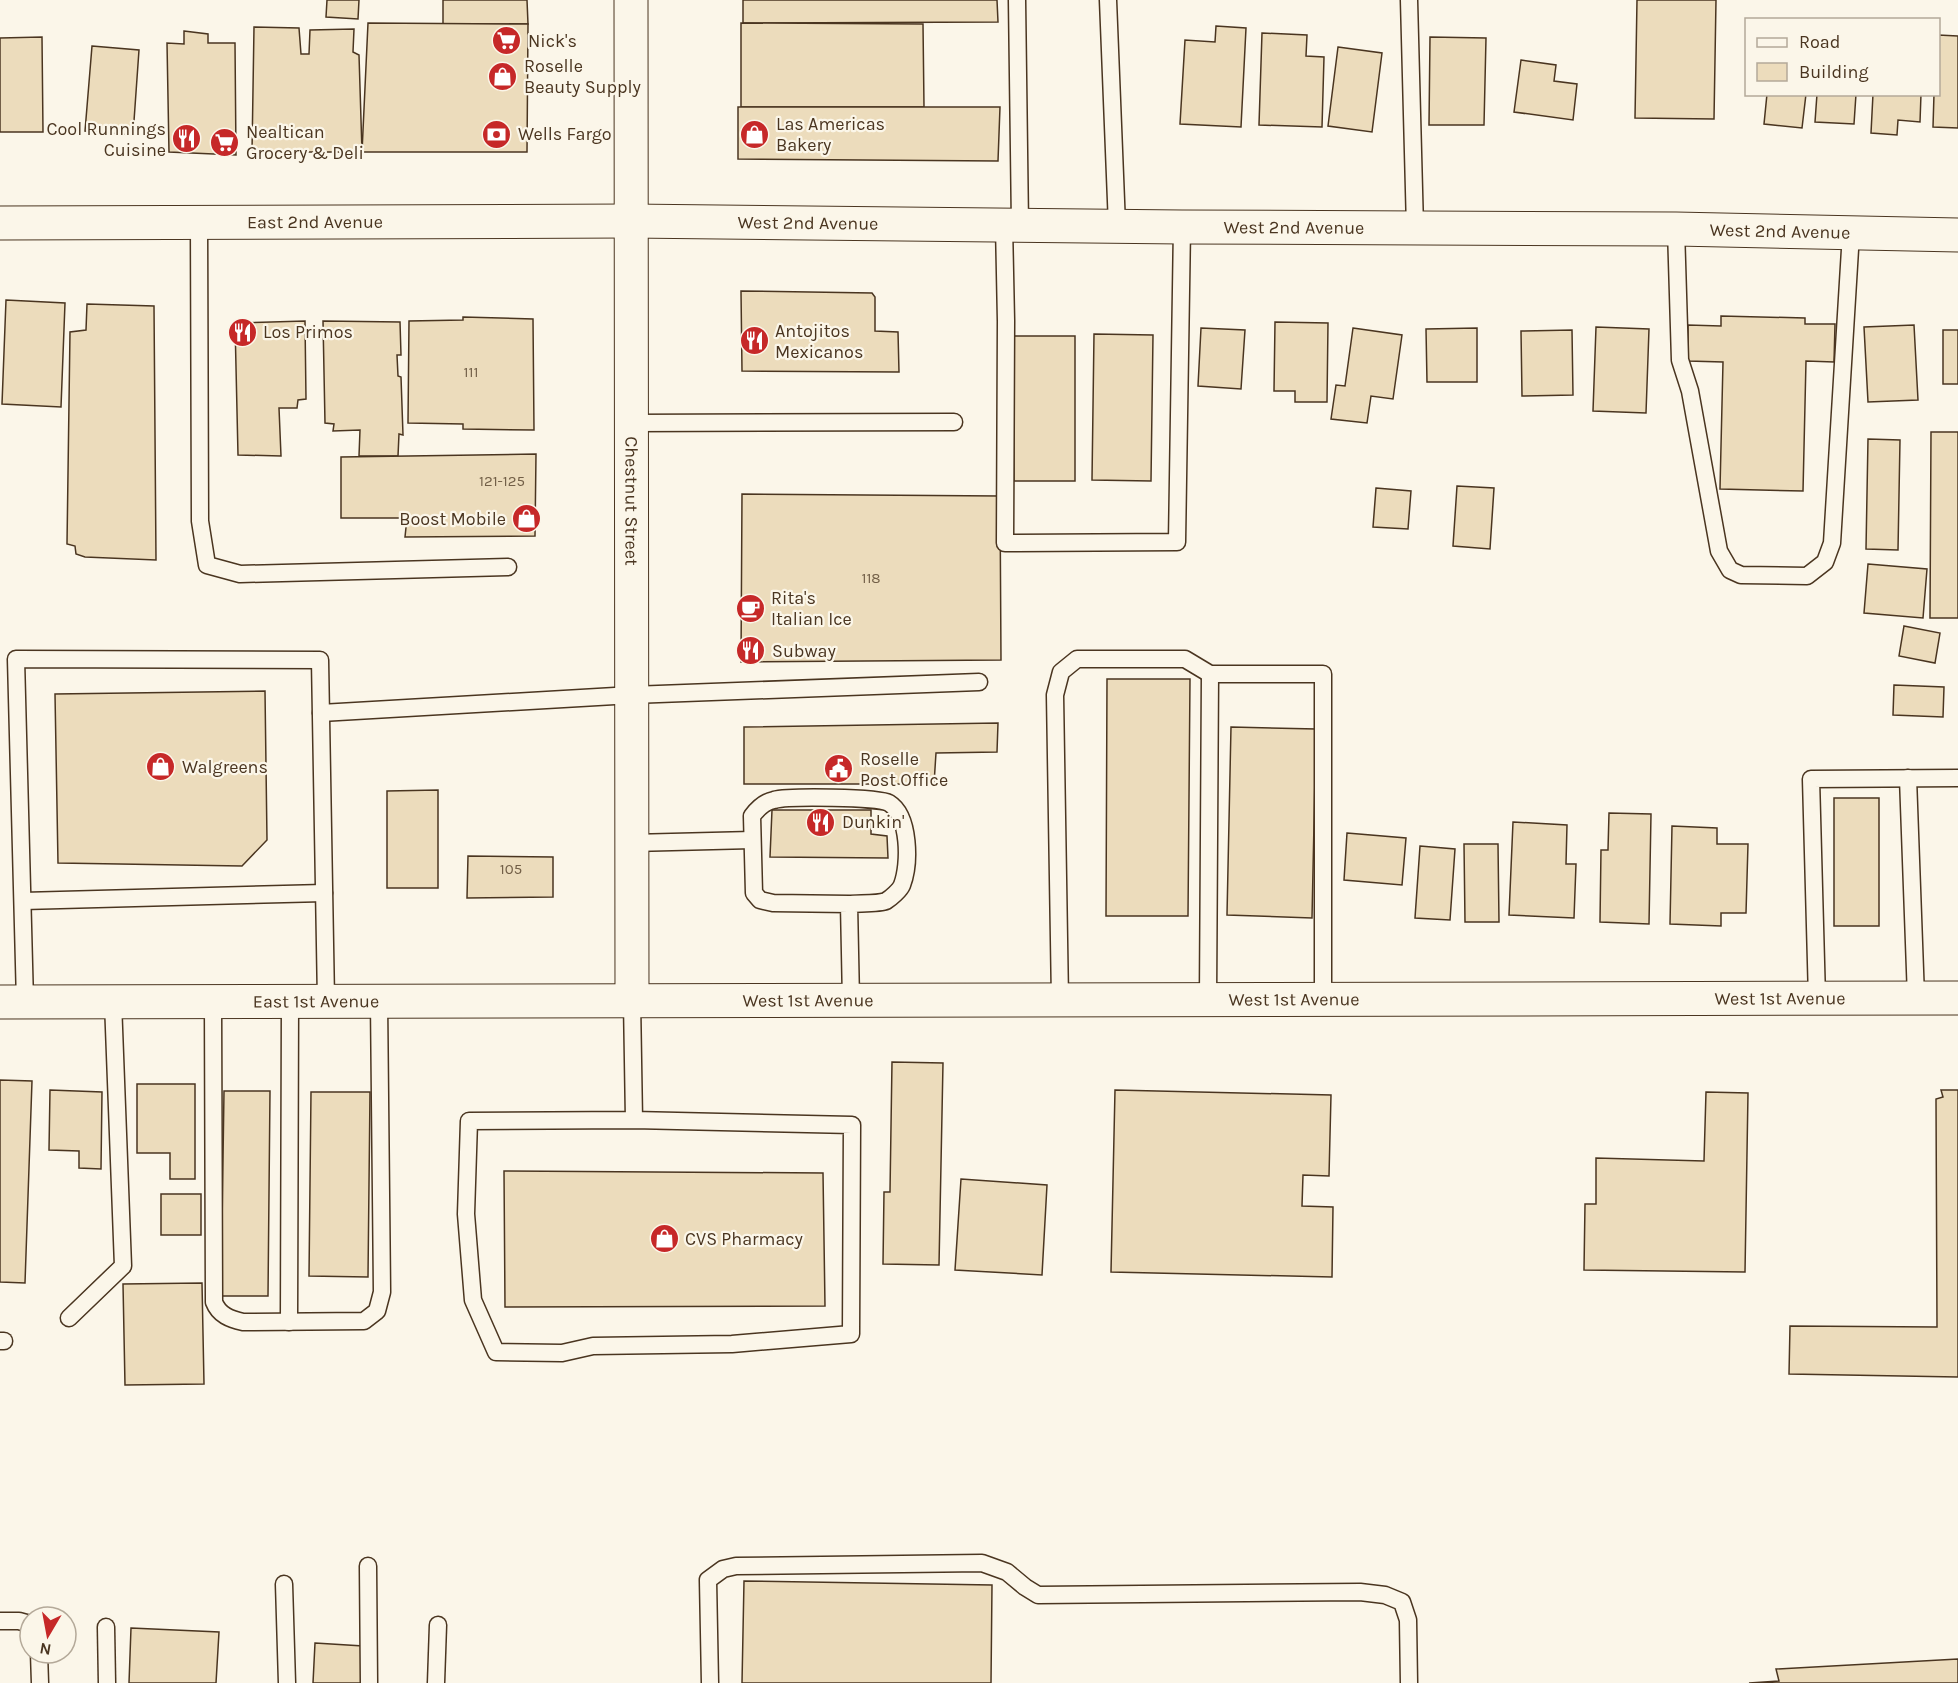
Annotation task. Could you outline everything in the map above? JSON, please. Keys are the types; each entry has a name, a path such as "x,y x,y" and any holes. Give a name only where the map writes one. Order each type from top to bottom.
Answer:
{"street":[{"name":"Chestnut Street","path":"631,0 632,1002"},
{"name":"East 2nd Avenue","path":"0,223 630,221"},
{"name":"West 2nd Avenue","path":"630,221 1676,229 1958,235"},
{"name":"West 1st Avenue","path":"632,1002 1958,998"},
{"name":"East 1st Avenue","path":"13,1002 632,1002"}],"lane":[{"path":"1017,0 1012,225 1006,321 1005,543 1177,542 1182,227"},
{"path":"1108,0 1117,226"},
{"path":"1409,0 1415,228"},
{"path":"199,222 200,521 207,565 240,574 508,567"},
{"path":"1676,229 1680,360 1690,390 1719,551 1730,570 1741,575 1807,576 1825,562 1832,543 1851,233"},
{"path":"631,423 954,422"},
{"path":"13,1002 23,901 16,659 320,660 326,1001"},
{"path":"1060,1000 1055,695 1060,672 1077,659 1185,659 1210,674 1323,674 1323,1000"},
{"path":"1208,1000 1210,674"},
{"path":"321,713 632,695 980,682"},
{"path":"1908,778 1916,998"},
{"path":"1817,999 1811,779 1958,778"},
{"path":"860,798 887,802 898,811 906,829 906,872 901,888 885,902 849,904 773,903 760,900 754,893 752,840 752,816 760,806 774,800 860,798"},
{"path":"632,843 752,840"},
{"path":"23,901 324,893"},
{"path":"849,904 851,1001"},
{"path":"213,1002 214,1302 217,1309 229,1318 243,1322 289,1322 364,1321 377,1311 382,1292 379,1001"},
{"path":"69,1318 123,1266 113,1002"},
{"path":"289,1322 290,1002"},
{"path":"632,1002 634,1120"},
{"path":"634,1120 852,1125 851,1335 732,1344 593,1346 562,1353 496,1352 473,1300 466,1214 468,1121 634,1120"},
{"path":"710,1683 708,1581 723,1569 736,1566 982,1563 1007,1572 1025,1587 1038,1594 1065,1596 1360,1592 1385,1594 1402,1602 1407,1620 1409,1683"},
{"path":"368,1566 369,1683"},
{"path":"284,1584 287,1683"},
{"path":"0,1621 18,1621"},
{"path":"436,1683 438,1625"},
{"path":"106,1627 107,1683"},
{"path":"39,1665 40,1683"}],"building":[{"path":"327,0 359,0 358,19 326,17"},
{"path":"443,0 527,0 528,24 443,24"},
{"path":"743,0 997,0 998,22 743,23"},
{"path":"1637,0 1716,0 1714,119 1635,118"},
{"path":"368,23 528,24 527,152 362,152"},
{"path":"741,23 923,24 924,107 741,107"},
{"path":"1216,26 1246,28 1241,127 1180,124 1185,40 1215,42"},
{"path":"254,27 299,28 301,54 309,54 310,30 354,29 353,52 359,55 362,152 252,152"},
{"path":"184,31 208,34 208,43 235,43 236,155 169,152 167,43 184,44"},
{"path":"1262,33 1307,35 1306,56 1324,57 1322,127 1259,125"},
{"path":"1940,35 1958,36 1958,128 1933,127 1934,96 1940,96"},
{"path":"42,37 43,132 0,132 0,38"},
{"path":"1430,37 1486,38 1484,125 1429,125"},
{"path":"92,46 139,50 133,135 85,131"},
{"path":"1338,47 1382,53 1372,132 1328,126"},
{"path":"1521,60 1556,65 1554,81 1577,84 1573,120 1514,112"},
{"path":"1767,96 1806,96 1802,128 1764,124"},
{"path":"1817,96 1856,96 1854,124 1815,122"},
{"path":"1873,96 1921,96 1920,122 1898,120 1897,135 1871,133"},
{"path":"738,107 1000,107 998,161 738,159"},
{"path":"741,291 872,293 875,297 875,331 898,332 899,372 742,371"},
{"path":"6,300 65,303 61,407 2,404"},
{"path":"87,304 154,306 156,560 85,557 76,554 75,546 67,544 70,332 86,330"},
{"path":"1721,316 1805,318 1805,324 1835,324 1834,362 1806,361 1803,491 1720,489 1723,362 1688,361 1688,325 1721,326"},
{"path":"463,317 533,319 534,430 463,429 463,424 408,423 409,321 463,320"},
{"path":"305,321 306,399 298,400 297,408 279,408 281,456 238,455 235,323"},
{"path":"323,321 400,322 401,355 397,355 398,376 401,377 403,435 399,434 398,456 359,456 360,430 333,431 334,424 325,423"},
{"path":"1275,322 1328,323 1327,402 1295,402 1295,391 1274,391"},
{"path":"1914,325 1918,400 1868,402 1864,327"},
{"path":"1596,327 1649,329 1646,413 1593,411"},
{"path":"1201,328 1245,330 1241,389 1198,386"},
{"path":"1353,328 1402,335 1393,399 1371,396 1367,423 1331,419 1336,385 1345,386"},
{"path":"1477,328 1477,382 1427,382 1426,329"},
{"path":"1572,330 1573,395 1522,396 1521,331"},
{"path":"1943,330 1958,330 1958,384 1943,384"},
{"path":"1094,334 1153,335 1151,481 1092,480"},
{"path":"1013,336 1075,336 1075,481 1014,481"},
{"path":"1931,432 1958,432 1958,618 1930,618"},
{"path":"1868,439 1900,440 1898,550 1866,549"},
{"path":"536,454 535,536 405,537 407,518 341,518 341,457"},
{"path":"1457,486 1494,488 1490,549 1453,546"},
{"path":"1376,488 1411,491 1408,529 1373,527"},
{"path":"742,494 1000,496 1001,660 741,662"},
{"path":"1868,564 1927,569 1923,618 1864,613"},
{"path":"1904,626 1940,633 1935,663 1899,656"},
{"path":"1107,679 1190,679 1188,916 1106,916"},
{"path":"1894,685 1944,687 1943,717 1893,715"},
{"name":"Walgreens","path":"265,691 267,840 242,866 58,863 55,694"},
{"name":"Roselle Post Office","path":"998,723 997,752 936,753 934,784 744,784 744,727"},
{"path":"1231,727 1316,729 1312,918 1227,915"},
{"path":"438,790 438,888 387,888 387,791"},
{"path":"1834,798 1879,798 1879,926 1834,926"},
{"name":"Dunkin'","path":"772,810 871,810 871,834 887,836 888,858 770,857"},
{"path":"1609,813 1651,814 1649,924 1600,922 1601,850 1608,850"},
{"path":"1513,822 1567,825 1566,864 1576,864 1574,918 1509,915"},
{"path":"1672,826 1717,828 1717,844 1748,844 1746,913 1721,913 1721,926 1670,924"},
{"path":"1347,833 1406,838 1402,885 1344,880"},
{"path":"1464,844 1498,844 1499,922 1465,922"},
{"path":"1420,846 1455,849 1450,920 1415,918"},
{"path":"468,856 553,857 553,897 467,898"},
{"path":"892,1062 943,1063 939,1265 883,1264 884,1192 890,1192"},
{"path":"0,1080 32,1081 25,1283 0,1282"},
{"path":"137,1084 195,1084 195,1179 170,1179 170,1153 137,1153"},
{"path":"50,1090 102,1092 101,1169 79,1168 79,1151 49,1150"},
{"path":"1115,1090 1331,1095 1329,1176 1303,1175 1302,1206 1333,1207 1332,1277 1111,1272"},
{"path":"1941,1090 1958,1090 1958,1377 1789,1374 1790,1326 1937,1327 1936,1099 1943,1097"},
{"path":"224,1091 270,1091 268,1296 221,1296"},
{"path":"311,1092 370,1092 368,1277 309,1276"},
{"path":"1706,1092 1748,1093 1745,1272 1584,1270 1585,1204 1596,1204 1596,1158 1704,1161"},
{"name":"CVS Pharmacy","path":"504,1171 823,1173 825,1306 505,1307"},
{"path":"961,1179 1047,1185 1042,1275 955,1270"},
{"path":"161,1194 201,1194 201,1235 161,1235"},
{"path":"202,1283 204,1384 125,1385 123,1284"},
{"path":"744,1581 992,1585 991,1683 742,1683"},
{"path":"131,1628 219,1632 216,1683 129,1683"},
{"path":"315,1643 363,1646 361,1683 313,1683"},
{"path":"1958,1659 1958,1683 1749,1683 1779,1681 1776,1669"}],"place":[{"name":"Nick's","path":"507,41"},
{"name":"Roselle Beauty Supply","path":"503,76"},
{"name":"Wells Fargo","path":"497,134"},
{"name":"Las Americas Bakery","path":"755,134"},
{"name":"Cool Runnings Cuisine","path":"187,139"},
{"name":"Nealtican Grocery & Deli","path":"225,142"},
{"name":"Los Primos","path":"242,332"},
{"name":"Antojitos Mexicanos","path":"754,341"},
{"name":"Boost Mobile","path":"527,519"},
{"name":"Rita's Italian Ice","path":"750,608"},
{"name":"Subway","path":"751,651"},
{"name":"Walgreens","path":"161,767"},
{"name":"Roselle Post Office","path":"839,769"},
{"name":"Dunkin'","path":"821,822"},
{"name":"CVS Pharmacy","path":"664,1239"}]}
